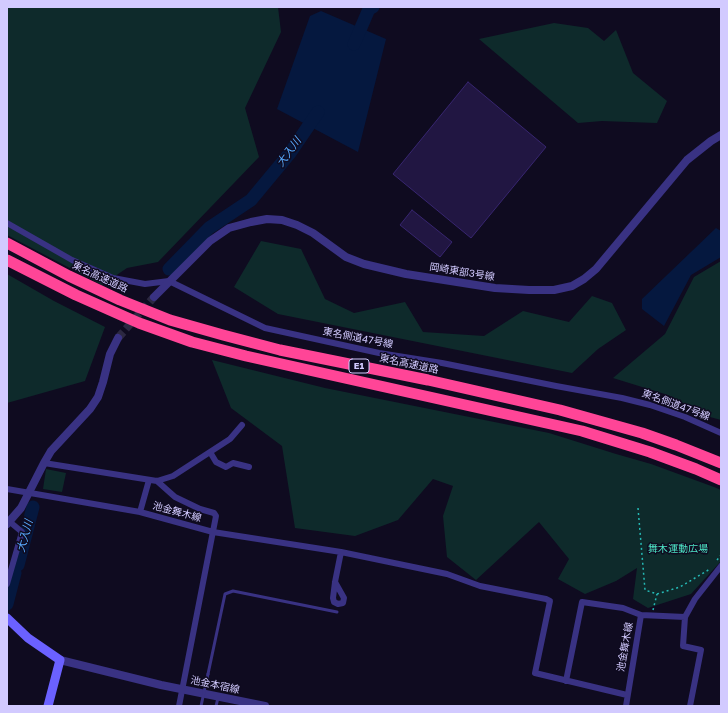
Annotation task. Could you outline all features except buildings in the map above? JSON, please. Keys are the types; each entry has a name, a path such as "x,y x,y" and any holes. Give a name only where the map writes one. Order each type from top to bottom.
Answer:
{"highway":[{"name":"東名高速道路","path":"7,243 69,276 120,300 170,320 280,350 428,380 560,410 642,433 721,463"},
{"name":"E1","path":"7,260 76,295 139,323 192,342 246,356 582,431 650,452 721,480"}],"main road":[{"path":"7,618 28,638 60,660 48,706"}],"street":[{"name":"岡崎東部3号線","path":"154,296 210,242 228,228 267,219 282,220 298,225 314,234 346,257 364,264 399,272 494,288 554,290 572,286 584,279 596,269 687,160 721,135"},
{"path":"7,223 72,260 113,278 146,284 169,281"},
{"name":"東名側道47号線","path":"169,281 265,328 379,353 442,363 622,398 650,405 685,417 721,432"},
{"path":"7,584 22,532 8,523 21,508 44,462 60,440 90,409 98,397 110,354 118,338"},
{"path":"44,462 157,481 172,476 230,439 242,425"},
{"path":"210,452 216,462 226,467 233,463 249,467"},
{"path":"140,512 149,480"},
{"path":"157,481 175,497 200,509 214,512 216,516 179,706"},
{"name":"池金舞木線","path":"7,489 140,512 214,532 341,552 447,574 480,586 546,599 550,601 535,673 566,681 582,602 623,608 641,615 626,706"},
{"path":"335,582 341,552"},
{"path":"690,706 701,650 683,646 685,617 694,599 721,566"},
{"path":"641,615 685,617"},
{"name":"池金本宿線","path":"60,660 161,685 218,696 240,703 265,706"},
{"path":"566,681 627,695"}],"lane":[{"path":"201,706 225,594 233,591 337,612"},
{"path":"216,706 218,696"}],"path":[{"path":"638,508 645,590 657,594 680,588 709,570 713,565"},
{"path":"717,560 721,555"},
{"path":"641,615 642,613 654,610 657,594"}],"green space":[{"path":"7,7 278,7 281,32 245,108 259,157 158,262 127,268 102,285 7,235"},
{"path":"554,23 588,28 604,41 616,30 633,73 667,101 657,123 602,121 578,123 479,39"},
{"path":"261,241 301,249 325,299 354,313 405,302 423,332 484,336 523,311 569,322 592,296 612,303 626,330 598,349 572,373 278,314 234,287"},
{"path":"721,261 721,420 710,417 668,395 613,378 665,334 694,277"},
{"path":"7,274 54,301 105,327 85,381 7,403"},
{"name":"舞木運動広場","path":"212,360 325,388 549,433 651,464 714,487 721,490 721,561 691,594 648,608 633,599 637,568 616,581 585,594 558,579 569,559 539,522 476,580 447,557 443,516 453,486 433,479 398,520 355,536 295,528 282,446 231,408"},
{"path":"46,469 66,473 62,492 43,489"}],"water":[{"path":"321,11 386,39 358,152 277,109 310,16"},
{"path":"716,228 721,231 721,257 691,275 664,326 642,309 642,299"}],"waterway":[{"name":"大入川","path":"354,44 369,9 373,7"},
{"name":"大入川","path":"169,269 209,228 251,200 290,153 318,112"},
{"name":"大入川","path":"18,565 33,507"},
{"name":"大入川","path":"7,604 15,573"}],"tunnel":[{"path":"118,338 154,297"}]}
